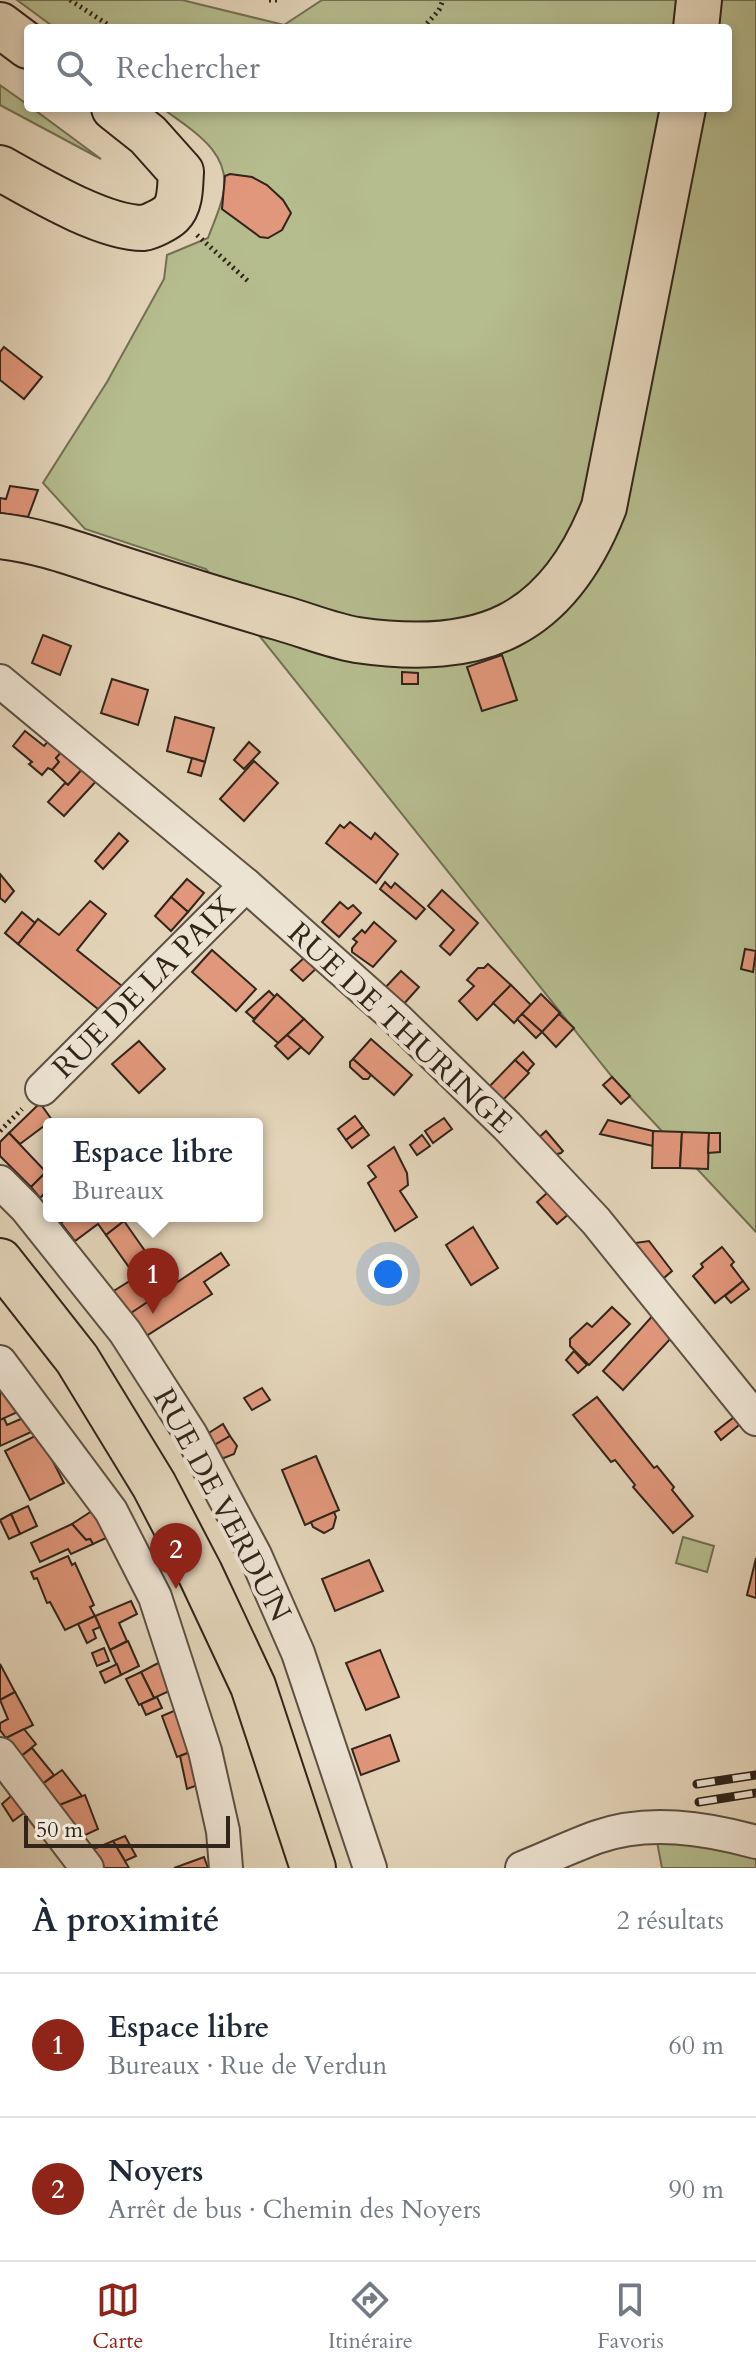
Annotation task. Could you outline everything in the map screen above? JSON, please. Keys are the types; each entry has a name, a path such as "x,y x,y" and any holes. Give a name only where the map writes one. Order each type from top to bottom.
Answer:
{"main road":[{"path":"696,24 699,0"},
{"path":"0,25 24,43"},
{"path":"0,168 42,191 114,223 146,228 171,214 180,195 181,172 148,135 119,112"},
{"path":"0,536 88,558 220,601 355,639 434,645 480,638 509,626 563,583 589,542 604,507 682,112"},
{"path":"0,1261 77,1359 154,1485 200,1573 253,1686 313,1868"}],"street":[{"name":"RUE DE THURINGE","path":"0,681 246,885 397,1019 507,1126 596,1221 756,1419"},
{"name":"RUE DE LA PAIX","path":"42,1089 246,885"},
{"name":"RUE DE VERDUN","path":"0,1182 26,1208 125,1332 191,1435 255,1555 298,1653 370,1868"},
{"path":"0,1362 111,1511 155,1597 205,1751 223,1831 226,1868"},
{"path":"111,1511 154,1485"},
{"path":"0,1754 87,1868"},
{"path":"522,1868 600,1836 654,1826 723,1833 756,1842"}],"path":[{"path":"70,0 107,24"},
{"path":"269,0 281,0"},
{"path":"427,24 443,0"},
{"path":"171,214 249,282"}],"green space":[{"path":"17,0 182,0 280,24 50,24"},
{"path":"322,0 756,0 756,1232 617,1083 206,569 85,529 43,483 107,382 164,279 167,255 208,238 220,206 224,180 216,154 197,134 167,112 732,112 732,24 286,24"},
{"path":"0,85 24,102 24,112 37,112 101,159 0,105"},
{"path":"683,1537 714,1546 707,1572 676,1563"},
{"path":"654,1826 756,1842 756,1868 662,1868"}],"building":[{"path":"225,176 252,177 267,185 283,200 291,213 282,230 268,238 260,237 222,209"},
{"path":"4,347 42,377 24,399 0,380 0,352"},
{"path":"10,486 38,490 28,517 0,513 0,498 6,499"},
{"path":"43,635 71,646 60,675 32,663"},
{"path":"502,655 517,700 482,711 467,667"},
{"path":"402,672 418,673 418,684 402,684"},
{"path":"112,679 148,690 138,725 101,713"},
{"path":"175,717 214,728 205,762 167,751"},
{"path":"25,731 44,746 51,738 64,749 56,758 59,762 52,770 48,768 42,775 13,746"},
{"path":"249,742 260,752 244,769 234,760"},
{"path":"64,749 85,766 68,785 52,770 59,762 56,758"},
{"path":"192,758 205,762 201,776 188,772"},
{"path":"254,761 278,783 244,821 220,799"},
{"path":"85,766 99,778 64,816 48,802"},
{"path":"350,822 371,839 375,833 398,854 376,883 326,843 340,825 344,828"},
{"path":"119,833 128,841 103,869 95,861"},
{"path":"0,874 14,891 5,902 0,898"},
{"path":"187,879 204,893 188,912 171,897"},
{"path":"385,882 391,888 395,883 425,909 416,919 380,889"},
{"path":"442,890 478,923 450,955 440,946 454,930 428,906"},
{"path":"171,897 188,912 171,931 155,916"},
{"path":"90,901 106,914 77,950 127,990 104,1014 18,944 38,919 59,935"},
{"path":"340,902 348,909 353,905 361,913 339,937 322,922"},
{"path":"22,912 35,923 18,944 5,933"},
{"path":"374,922 396,941 373,967 352,952 352,948 357,942 353,939 362,930 365,933"},
{"path":"745,949 756,951 753,972 741,969"},
{"path":"212,950 256,989 236,1011 192,972"},
{"path":"306,956 320,965 303,981 291,970"},
{"path":"488,964 511,985 477,1020 459,1001 474,986 467,980 478,968"},
{"path":"401,971 419,987 402,1006 383,990"},
{"path":"511,985 531,1005 514,1023 493,1003"},
{"path":"269,991 275,997 254,1019 246,1012"},
{"path":"277,994 304,1019 278,1043 253,1021"},
{"path":"541,994 560,1013 542,1032 522,1014"},
{"path":"522,1014 542,1032 536,1038 517,1019"},
{"path":"559,1014 574,1028 556,1047 542,1032"},
{"path":"304,1019 323,1037 309,1054 287,1035"},
{"path":"287,1035 301,1047 288,1059 275,1046"},
{"path":"371,1039 412,1075 394,1095 353,1059"},
{"path":"139,1041 165,1069 139,1093 112,1064"},
{"path":"523,1052 534,1064 527,1072 515,1060"},
{"path":"353,1059 371,1075 368,1079 363,1079 350,1067"},
{"path":"515,1060 529,1073 500,1103 486,1090"},
{"path":"612,1077 630,1096 621,1104 603,1085"},
{"path":"40,1103 51,1118 43,1118 43,1127 20,1144 9,1133"},
{"path":"355,1116 363,1127 346,1140 338,1129"},
{"path":"444,1118 452,1129 433,1143 425,1131"},
{"path":"608,1120 653,1131 653,1146 600,1134"},
{"path":"363,1127 369,1135 352,1148 346,1140"},
{"path":"546,1131 563,1151 561,1153 550,1156 536,1140"},
{"path":"653,1131 682,1132 680,1168 652,1168"},
{"path":"682,1132 709,1133 708,1169 680,1168"},
{"path":"9,1133 43,1169 43,1175 31,1187 0,1156 0,1142"},
{"path":"709,1133 720,1133 720,1152 708,1153"},
{"path":"422,1135 430,1146 417,1155 410,1145"},
{"path":"394,1147 407,1173 408,1185 400,1191 417,1217 395,1231 368,1183 376,1177 368,1166"},
{"path":"43,1175 43,1195 40,1198 31,1187"},
{"path":"557,1192 571,1212 557,1224 537,1202 547,1193"},
{"path":"123,1222 106,1235 98,1224 75,1241 61,1223"},
{"path":"125,1222 171,1288 128,1315 112,1292 136,1277 106,1235"},
{"path":"473,1227 498,1268 471,1285 446,1245"},
{"path":"649,1241 672,1271 658,1283 628,1244"},
{"path":"722,1247 743,1281 715,1303 693,1276 703,1267 701,1264"},
{"path":"221,1253 229,1265 204,1282 212,1294 143,1338 128,1315"},
{"path":"743,1281 749,1289 731,1303 725,1296"},
{"path":"612,1307 630,1324 589,1365 570,1346 570,1339 587,1323 592,1327"},
{"path":"655,1313 673,1336 623,1390 603,1371"},
{"path":"574,1351 587,1365 578,1373 566,1360"},
{"path":"0,1375 26,1408 0,1420"},
{"path":"262,1388 270,1400 252,1410 244,1398"},
{"path":"597,1397 654,1468 657,1466 674,1487 672,1490 693,1516 673,1533 633,1487 635,1485 615,1460 611,1462 573,1415"},
{"path":"738,1414 744,1421 721,1440 715,1432"},
{"path":"30,1415 40,1428 0,1446 0,1420 4,1418 7,1425"},
{"path":"223,1424 230,1436 211,1447 204,1436"},
{"path":"39,1434 64,1483 30,1500 5,1451"},
{"path":"230,1436 237,1446 234,1454 224,1458 216,1456 211,1447"},
{"path":"316,1456 339,1510 305,1525 282,1470"},
{"path":"28,1506 37,1526 20,1534 11,1514"},
{"path":"98,1507 117,1533 93,1544 72,1524"},
{"path":"334,1512 333,1528 324,1533 313,1527 311,1522"},
{"path":"11,1514 20,1534 9,1539 0,1520"},
{"path":"72,1524 93,1544 71,1554 68,1549 40,1562 31,1543"},
{"path":"68,1556 72,1565 75,1563 94,1605 90,1607 95,1616 65,1630 31,1572"},
{"path":"756,1558 756,1598 747,1595"},
{"path":"369,1560 383,1591 335,1611 322,1579"},
{"path":"131,1601 137,1614 119,1623 127,1641 110,1650 95,1616"},
{"path":"95,1616 100,1627 93,1630 96,1638 87,1643 78,1624"},
{"path":"128,1641 139,1666 121,1675 110,1650"},
{"path":"104,1648 109,1661 97,1666 92,1653"},
{"path":"380,1650 399,1697 366,1710 346,1663"},
{"path":"166,1659 176,1688 154,1698 141,1672"},
{"path":"0,1664 15,1692 0,1700"},
{"path":"117,1664 121,1675 105,1683 100,1672"},
{"path":"141,1672 154,1698 139,1705 126,1679"},
{"path":"15,1692 33,1725 6,1738 0,1730 0,1723 8,1719 0,1700"},
{"path":"157,1697 162,1708 146,1715 141,1704"},
{"path":"183,1707 198,1749 177,1757 162,1716"},
{"path":"24,1729 36,1744 20,1757 6,1738"},
{"path":"390,1735 399,1761 361,1775 352,1749"},
{"path":"32,1748 54,1775 41,1785 20,1757"},
{"path":"198,1749 206,1782 187,1789 180,1756"},
{"path":"62,1770 82,1796 57,1806 41,1785"},
{"path":"19,1789 32,1807 13,1821 2,1804"},
{"path":"85,1795 98,1829 81,1837 57,1806"},
{"path":"125,1836 136,1856 125,1861 113,1841"},
{"path":"113,1841 129,1868 104,1868 91,1850"},
{"path":"204,1857 208,1868 174,1868 196,1860"}],"railway":[{"path":"697,1784 756,1775"},
{"path":"699,1802 756,1793"}],"place":[{"name":"Espace libre","path":"153,1314"},
{"name":"Noyers","path":"176,1589"}]}
